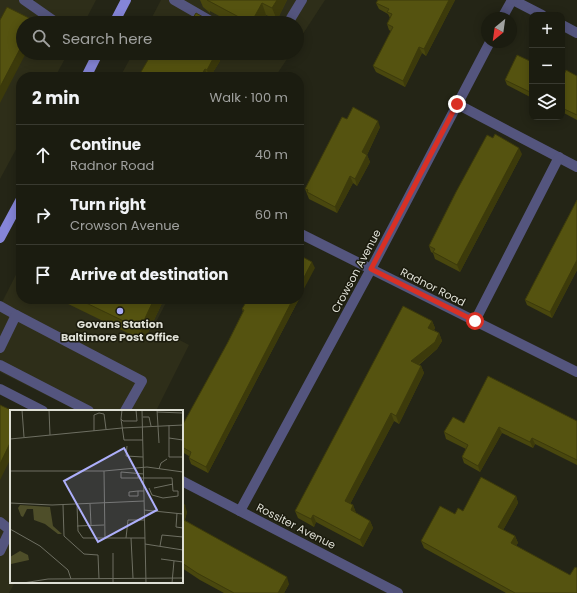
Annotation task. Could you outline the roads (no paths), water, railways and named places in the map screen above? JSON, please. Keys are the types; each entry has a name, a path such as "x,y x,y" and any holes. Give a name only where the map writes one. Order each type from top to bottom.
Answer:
{"main road":[{"path":"118,16 126,0"},
{"path":"88,72 94,60"},
{"path":"0,238 4,222 16,206"}],"street":[{"path":"24,0 47,16"},
{"path":"174,0 202,16"},
{"path":"292,16 302,0"},
{"path":"505,12 512,0 536,12"},
{"path":"565,27 577,33"},
{"name":"Crowson Avenue","path":"240,510 371,269 487,48"},
{"path":"457,104 577,167"},
{"path":"475,321 559,158"},
{"name":"Radnor Road","path":"304,236 577,372"},
{"path":"0,306 142,381 126,410"},
{"path":"1,345 16,314"},
{"path":"0,365 87,410"},
{"path":"0,389 41,410"},
{"name":"Rossiter Avenue","path":"183,482 398,593"},
{"path":"0,522 10,530 0,551"}],"place":[{"name":"Govans Station Baltimore Post Office","path":"120,311"}]}
